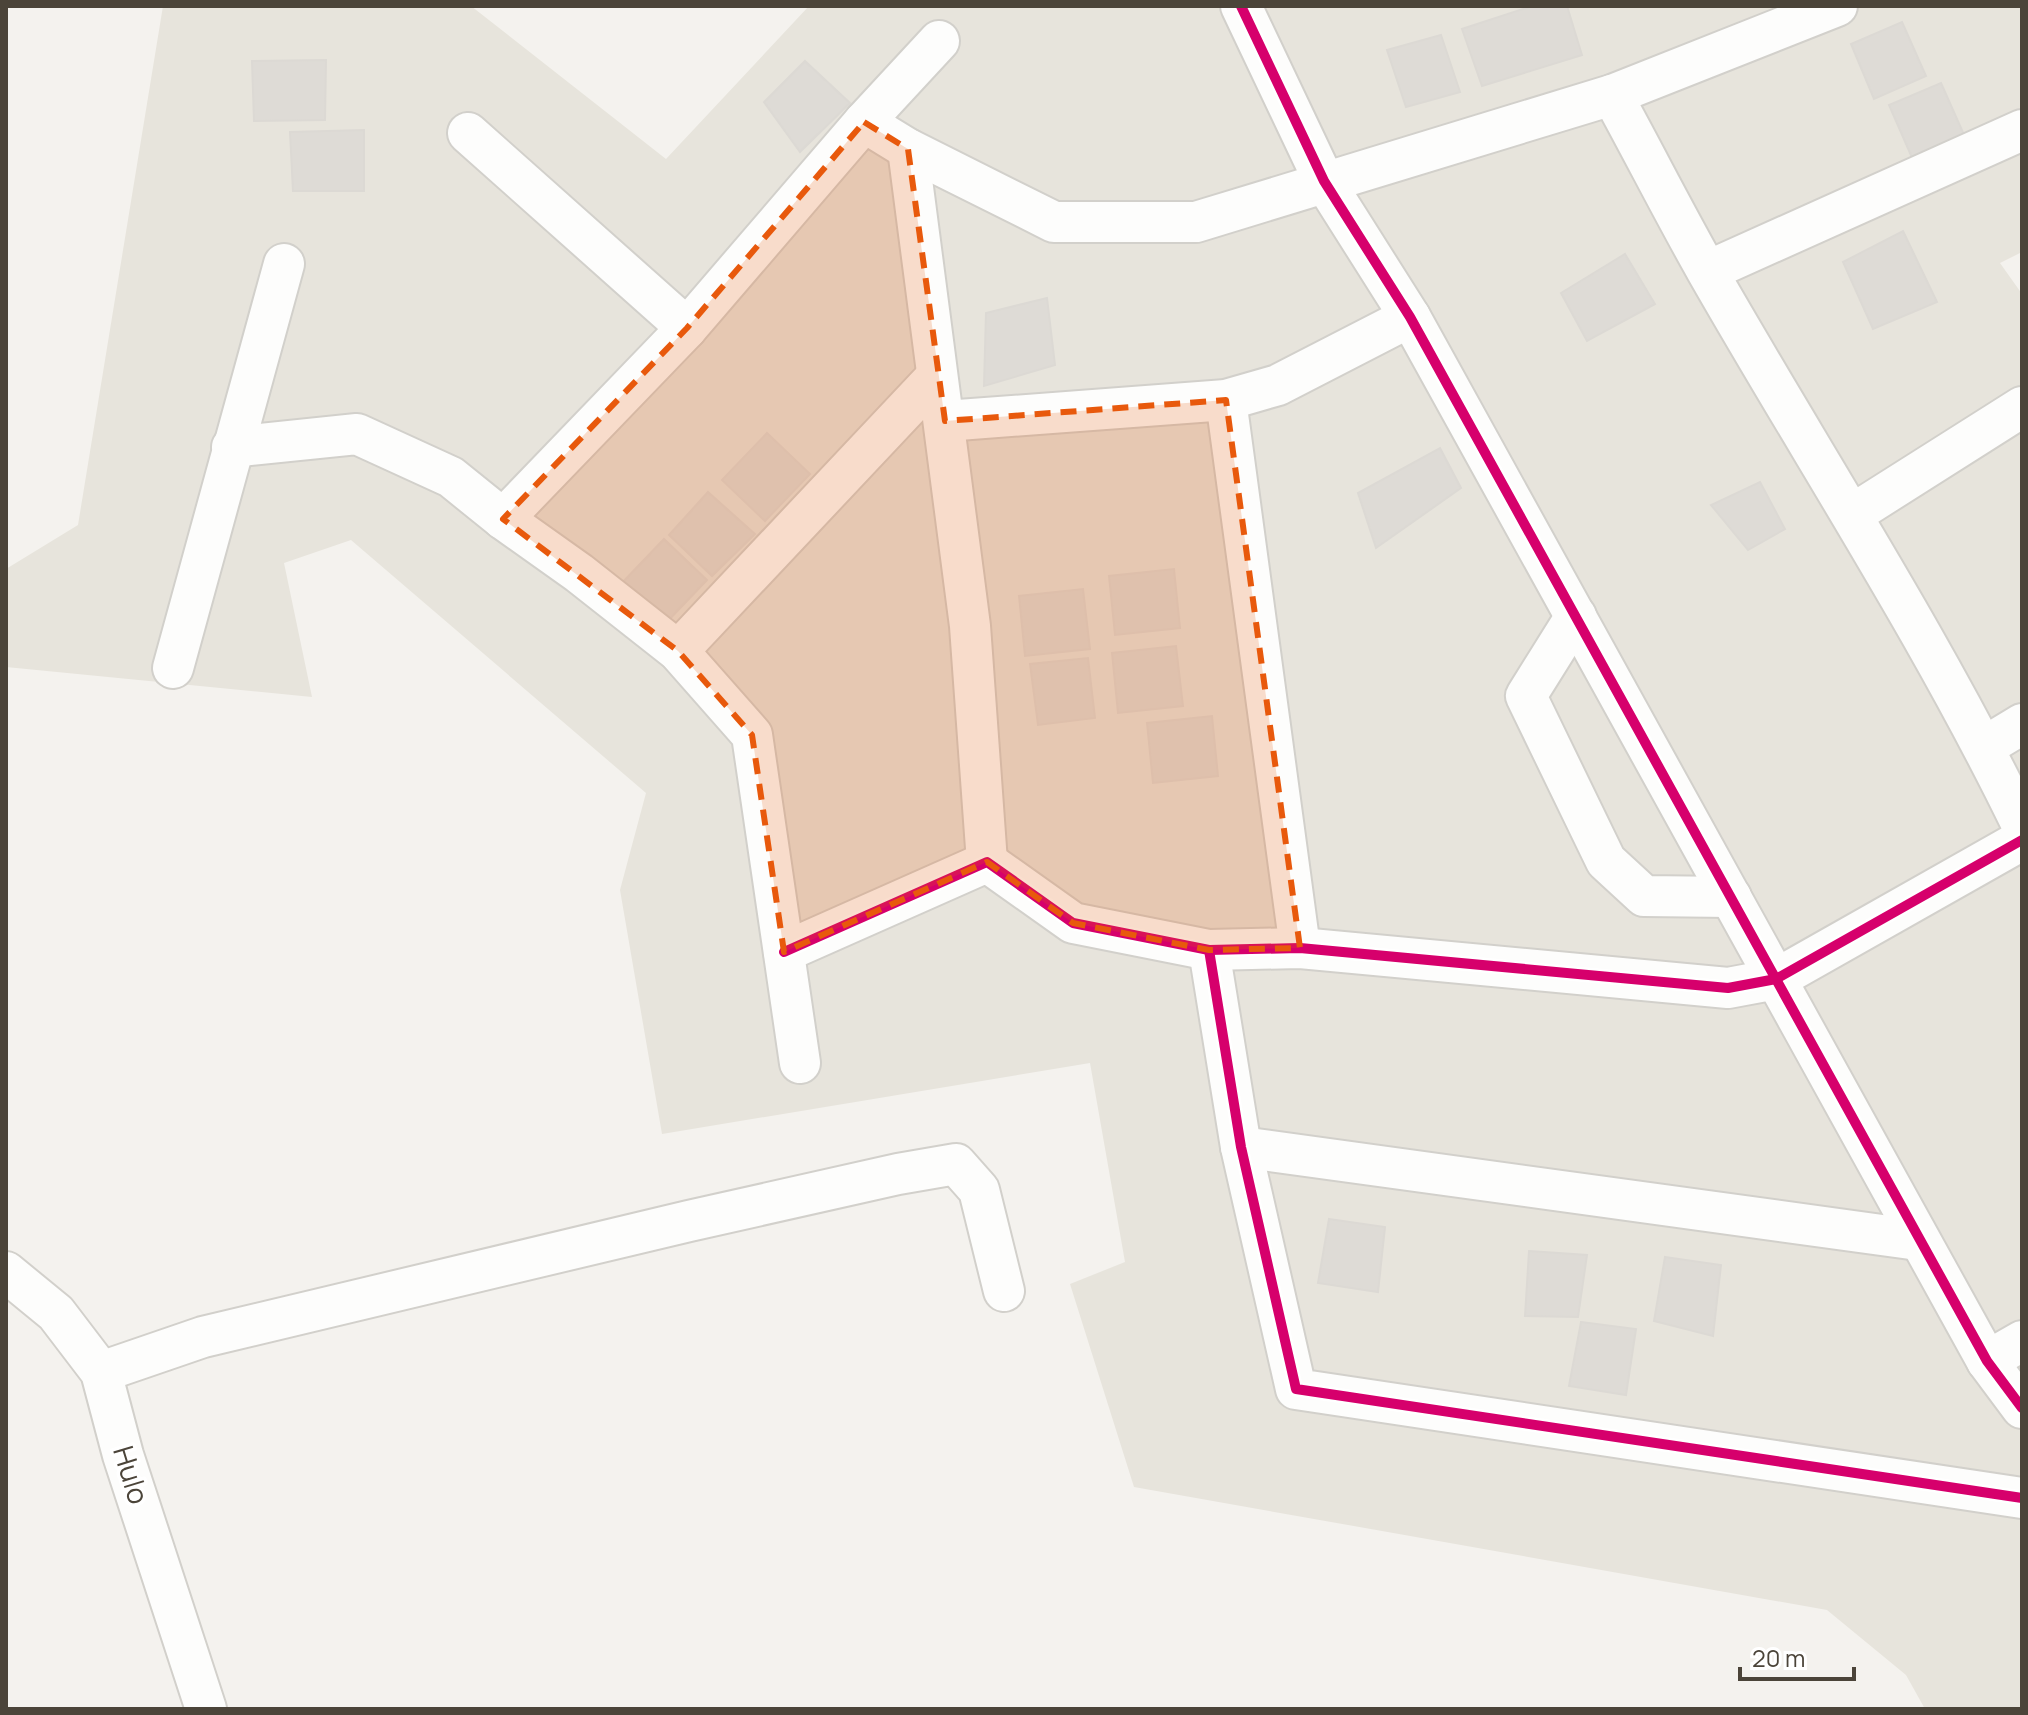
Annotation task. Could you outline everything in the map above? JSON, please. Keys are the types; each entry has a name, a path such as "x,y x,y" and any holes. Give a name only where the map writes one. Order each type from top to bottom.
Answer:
{"street":[{"path":"1241,6 1324,181 1410,317 1918,1240 1987,1361 2022,1408"},
{"path":"864,122 908,149 1054,222 1196,222 1612,95 1837,6"},
{"path":"503,519 687,328 864,122 939,41"},
{"path":"1612,95 1708,271 1853,514 1984,747 2022,825"},
{"path":"1708,271 2022,130"},
{"path":"468,133 687,328"},
{"path":"908,149 970,626 987,862"},
{"path":"173,668 284,264"},
{"path":"945,421 1226,400 1278,385 1410,317"},
{"path":"678,651 937,376"},
{"path":"1226,400 1300,948"},
{"path":"1853,514 2022,407"},
{"path":"232,447 357,434 451,477 678,651 752,735 800,1063"},
{"path":"1576,616 1526,696 1606,861 1644,896 1731,897"},
{"path":"1984,747 2022,724"},
{"path":"987,862 1073,923 1209,950 1300,948 1728,988 1776,979 2022,840"},
{"path":"784,952 987,862"},
{"path":"1209,950 1241,1147 1296,1389 2022,1498"},
{"path":"1241,1147 1918,1240"},
{"path":"101,1372 218,1334 674,1224 956,1164 979,1190 1004,1291"},
{"name":"Hulo","path":"6,1272 56,1313 101,1372 123,1455 206,1709"},
{"path":"1987,1361 2022,1341"}],"highlighted area":[{"path":"864,122 908,149 945,421 1226,400 1300,948 1209,950 1073,923 987,862 784,952 752,735 678,651 503,519 687,328"}],"shaded area":[{"path":"163,6 471,6 666,159 809,6 2022,6 2022,252 2000,263 2022,294 2022,1709 1925,1709 1906,1675 1827,1610 1134,1487 1070,1284 1125,1262 1090,1063 662,1134 620,890 646,793 351,540 284,563 312,697 6,667 6,569 78,525"}],"building":[{"path":"1532,6 1567,6 1582,55 1482,86 1462,29"},
{"path":"1902,22 1926,76 1874,99 1851,44"},
{"path":"1441,35 1460,92 1406,107 1387,50"},
{"path":"326,60 325,120 254,121 252,61"},
{"path":"805,61 850,103 800,152 764,102"},
{"path":"1941,83 1965,137 1913,160 1889,105"},
{"path":"364,130 364,191 293,191 290,132"},
{"path":"1903,231 1937,302 1873,329 1843,262"},
{"path":"1625,254 1655,304 1587,341 1561,293"},
{"path":"1047,298 1055,365 984,386 986,313"},
{"path":"767,433 810,474 765,521 722,480"},
{"path":"1440,448 1461,488 1376,548 1358,493"},
{"path":"1760,482 1785,529 1748,550 1711,505"},
{"path":"708,492 755,534 712,576 669,535"},
{"path":"664,539 707,580 662,627 619,586"},
{"path":"1174,569 1180,628 1115,635 1109,576"},
{"path":"1083,589 1090,649 1025,656 1019,596"},
{"path":"1176,646 1183,706 1118,713 1112,653"},
{"path":"1088,658 1095,718 1038,725 1030,664"},
{"path":"1212,716 1218,776 1153,783 1147,723"},
{"path":"1329,1219 1385,1227 1378,1292 1318,1283"},
{"path":"1529,1251 1587,1255 1578,1317 1525,1316"},
{"path":"1665,1257 1721,1265 1713,1336 1654,1321"},
{"path":"1581,1322 1636,1329 1626,1395 1569,1386"}],"cycle path":[{"path":"1241,6 1324,181 1410,317 1987,1361 2022,1408"},
{"path":"784,952 987,862 1073,923 1209,950 1300,948 1728,988 1776,979 2022,840"},
{"path":"1209,950 1241,1147 1296,1389 2022,1498"}]}
